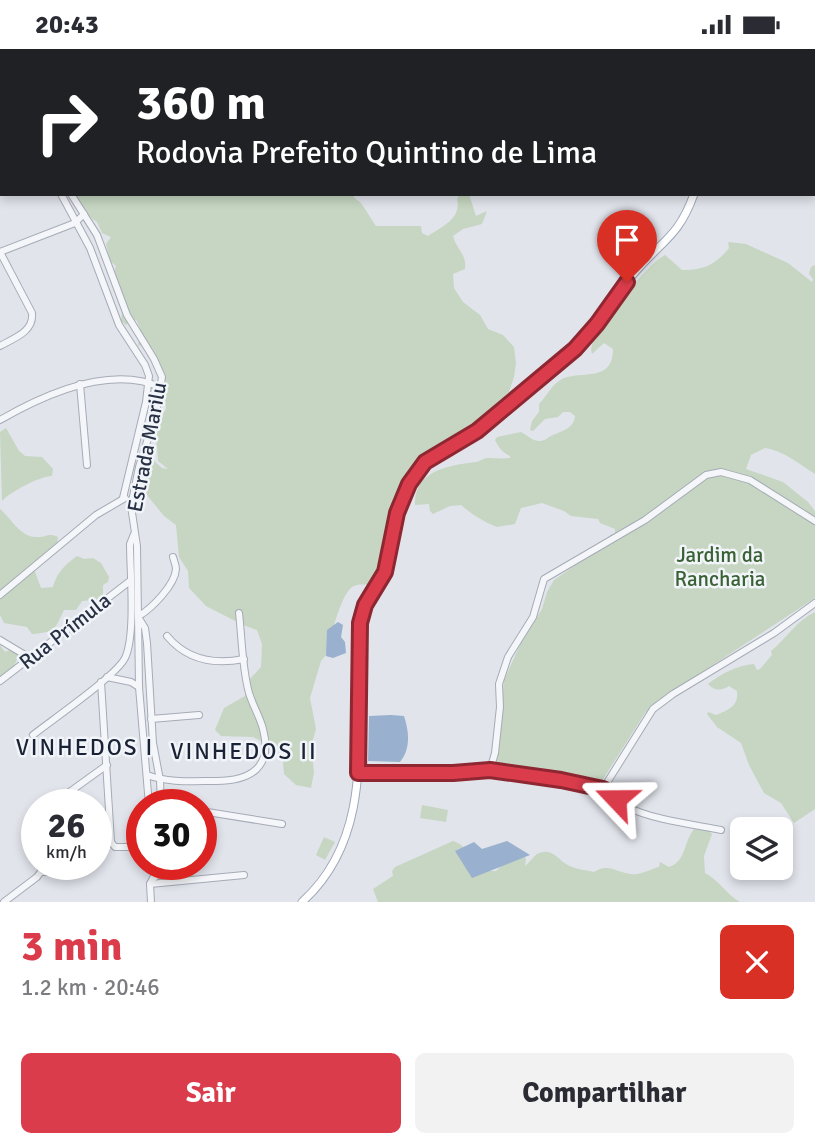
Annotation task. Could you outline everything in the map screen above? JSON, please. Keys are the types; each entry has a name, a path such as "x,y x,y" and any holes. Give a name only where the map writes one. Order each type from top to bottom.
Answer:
{"main road":[{"path":"302,902 327,873 343,845 355,805 358,773 360,623 365,605 385,572 397,513 409,484 425,462 477,431 575,349 639,267 674,233 693,196"}],"street":[{"path":"62,196 90,248 119,325 145,365 150,382 123,498"},
{"name":"Estrada Marilu","path":"72,196 97,235 127,315 160,370 162,388 132,497 137,546 139,687 148,789"},
{"path":"0,346 27,331 33,320 32,313 0,252 75,223 84,214"},
{"path":"0,420 37,398 80,384 135,380 150,382 162,388"},
{"path":"80,384 87,465"},
{"path":"490,770 500,707 499,684 508,657 533,617 544,579 645,520 706,475 721,473 750,480 815,521"},
{"path":"0,595 96,515 123,498 132,497"},
{"path":"33,735 125,659 128,645 130,544 134,534"},
{"path":"161,789 153,743 146,633 139,617 150,609 176,571 173,557"},
{"name":"Rua Prímula","path":"0,681 130,580"},
{"path":"603,789 653,709 774,633 815,603"},
{"path":"147,775 160,780 231,781 253,774 259,765 265,751 265,741 249,692 239,613"},
{"path":"167,636 183,652 206,661 244,659"},
{"path":"0,640 30,658"},
{"path":"104,679 131,682 149,694"},
{"path":"104,679 112,845 126,846"},
{"path":"151,719 199,715"},
{"path":"74,789 107,765"},
{"path":"358,773 453,773 490,770 561,780 603,789 629,808 721,830"},
{"path":"217,814 282,824"},
{"path":"151,902 151,881 244,875"},
{"path":"4,902 33,880"}],"green space":[{"path":"71,196 354,196 376,226 421,226 422,233 428,236 453,217 459,196 470,196 476,216 487,211 482,224 463,229 453,236 465,264 465,269 453,274 454,288 463,302 480,315 488,329 503,335 514,347 514,377 505,404 478,430 434,453 412,479 386,562 374,585 354,586 343,599 310,698 316,729 311,747 314,772 311,788 296,785 284,774 282,751 253,737 221,736 215,730 224,708 245,696 250,679 261,667 262,644 257,630 206,606 189,588 188,571 179,557 176,525 164,516 146,494 140,494 140,478 148,461 152,459 162,468 168,469 158,461 156,433 161,413 166,408 162,368 152,348 138,345 141,331 137,321 131,318 126,325 121,321 123,304 114,273 116,266 110,261 106,244 111,237 102,233 97,222"},
{"name":"Jardim da Rancharia","path":"728,242 746,244 788,263 812,282 809,274 811,267 815,265 815,474 785,455 765,448 751,455 746,469 783,482 815,511 815,598 658,701 645,713 600,784 502,767 497,764 504,680 520,645 542,609 554,580 609,542 615,529 600,523 598,519 571,516 542,503 521,508 515,524 497,527 461,505 450,506 433,514 429,504 415,505 416,493 420,484 436,471 486,458 510,458 498,445 495,440 497,437 521,432 541,441 570,427 575,416 570,412 563,412 558,417 545,419 533,431 530,430 532,421 539,412 539,404 558,381 595,373 608,367 613,349 604,343 592,354 593,341 636,282 665,255 682,270 696,269 714,262 724,254 729,248"},
{"path":"6,428 19,451 25,456 42,457 53,469 52,476 25,485 2,501 0,432"},
{"path":"0,509 25,534 58,537 57,544 34,569 41,588 53,587 62,569 77,556 84,559 93,558 101,563 109,577 108,582 103,585 103,599 98,604 95,600 82,601 76,610 64,610 56,626 45,632 32,634 27,627 4,623 0,615"},
{"path":"815,612 815,809 794,823 793,817 790,817 781,803 764,793 741,743 717,727 707,714 716,715 732,707 737,691 729,686 715,689 708,684 741,666 754,664 757,670 760,669 772,655 771,651"},
{"path":"0,645 5,652 15,648 19,650 14,666 0,676"},
{"path":"422,805 448,810 446,822 420,818"},
{"path":"695,828 706,828 712,834 704,856 705,873 740,902 378,902 373,889 393,876 395,867 453,841 465,849 478,871 496,871 502,865 523,855 526,859 525,866 537,854 546,852 576,868 594,872 610,868 637,874 659,867 660,862 669,867 675,864"},
{"path":"324,837 335,842 325,860 316,855"}],"water":[{"path":"338,622 343,625 341,637 345,642 346,653 333,658 326,656 327,630"},
{"path":"369,716 404,716 408,740 404,757 400,762 368,761"},
{"path":"507,841 530,855 472,878 455,851 474,842 482,849"}],"district":[{"name":"VINHEDOS I","path":"85,747"},
{"name":"VINHEDOS II","path":"244,751"}],"route":[{"path":"616,799 603,789 490,770 453,773 358,773 357,705 360,623 365,605 385,572 397,513 414,476 425,462 477,431 567,356 597,324 627,282"}]}
